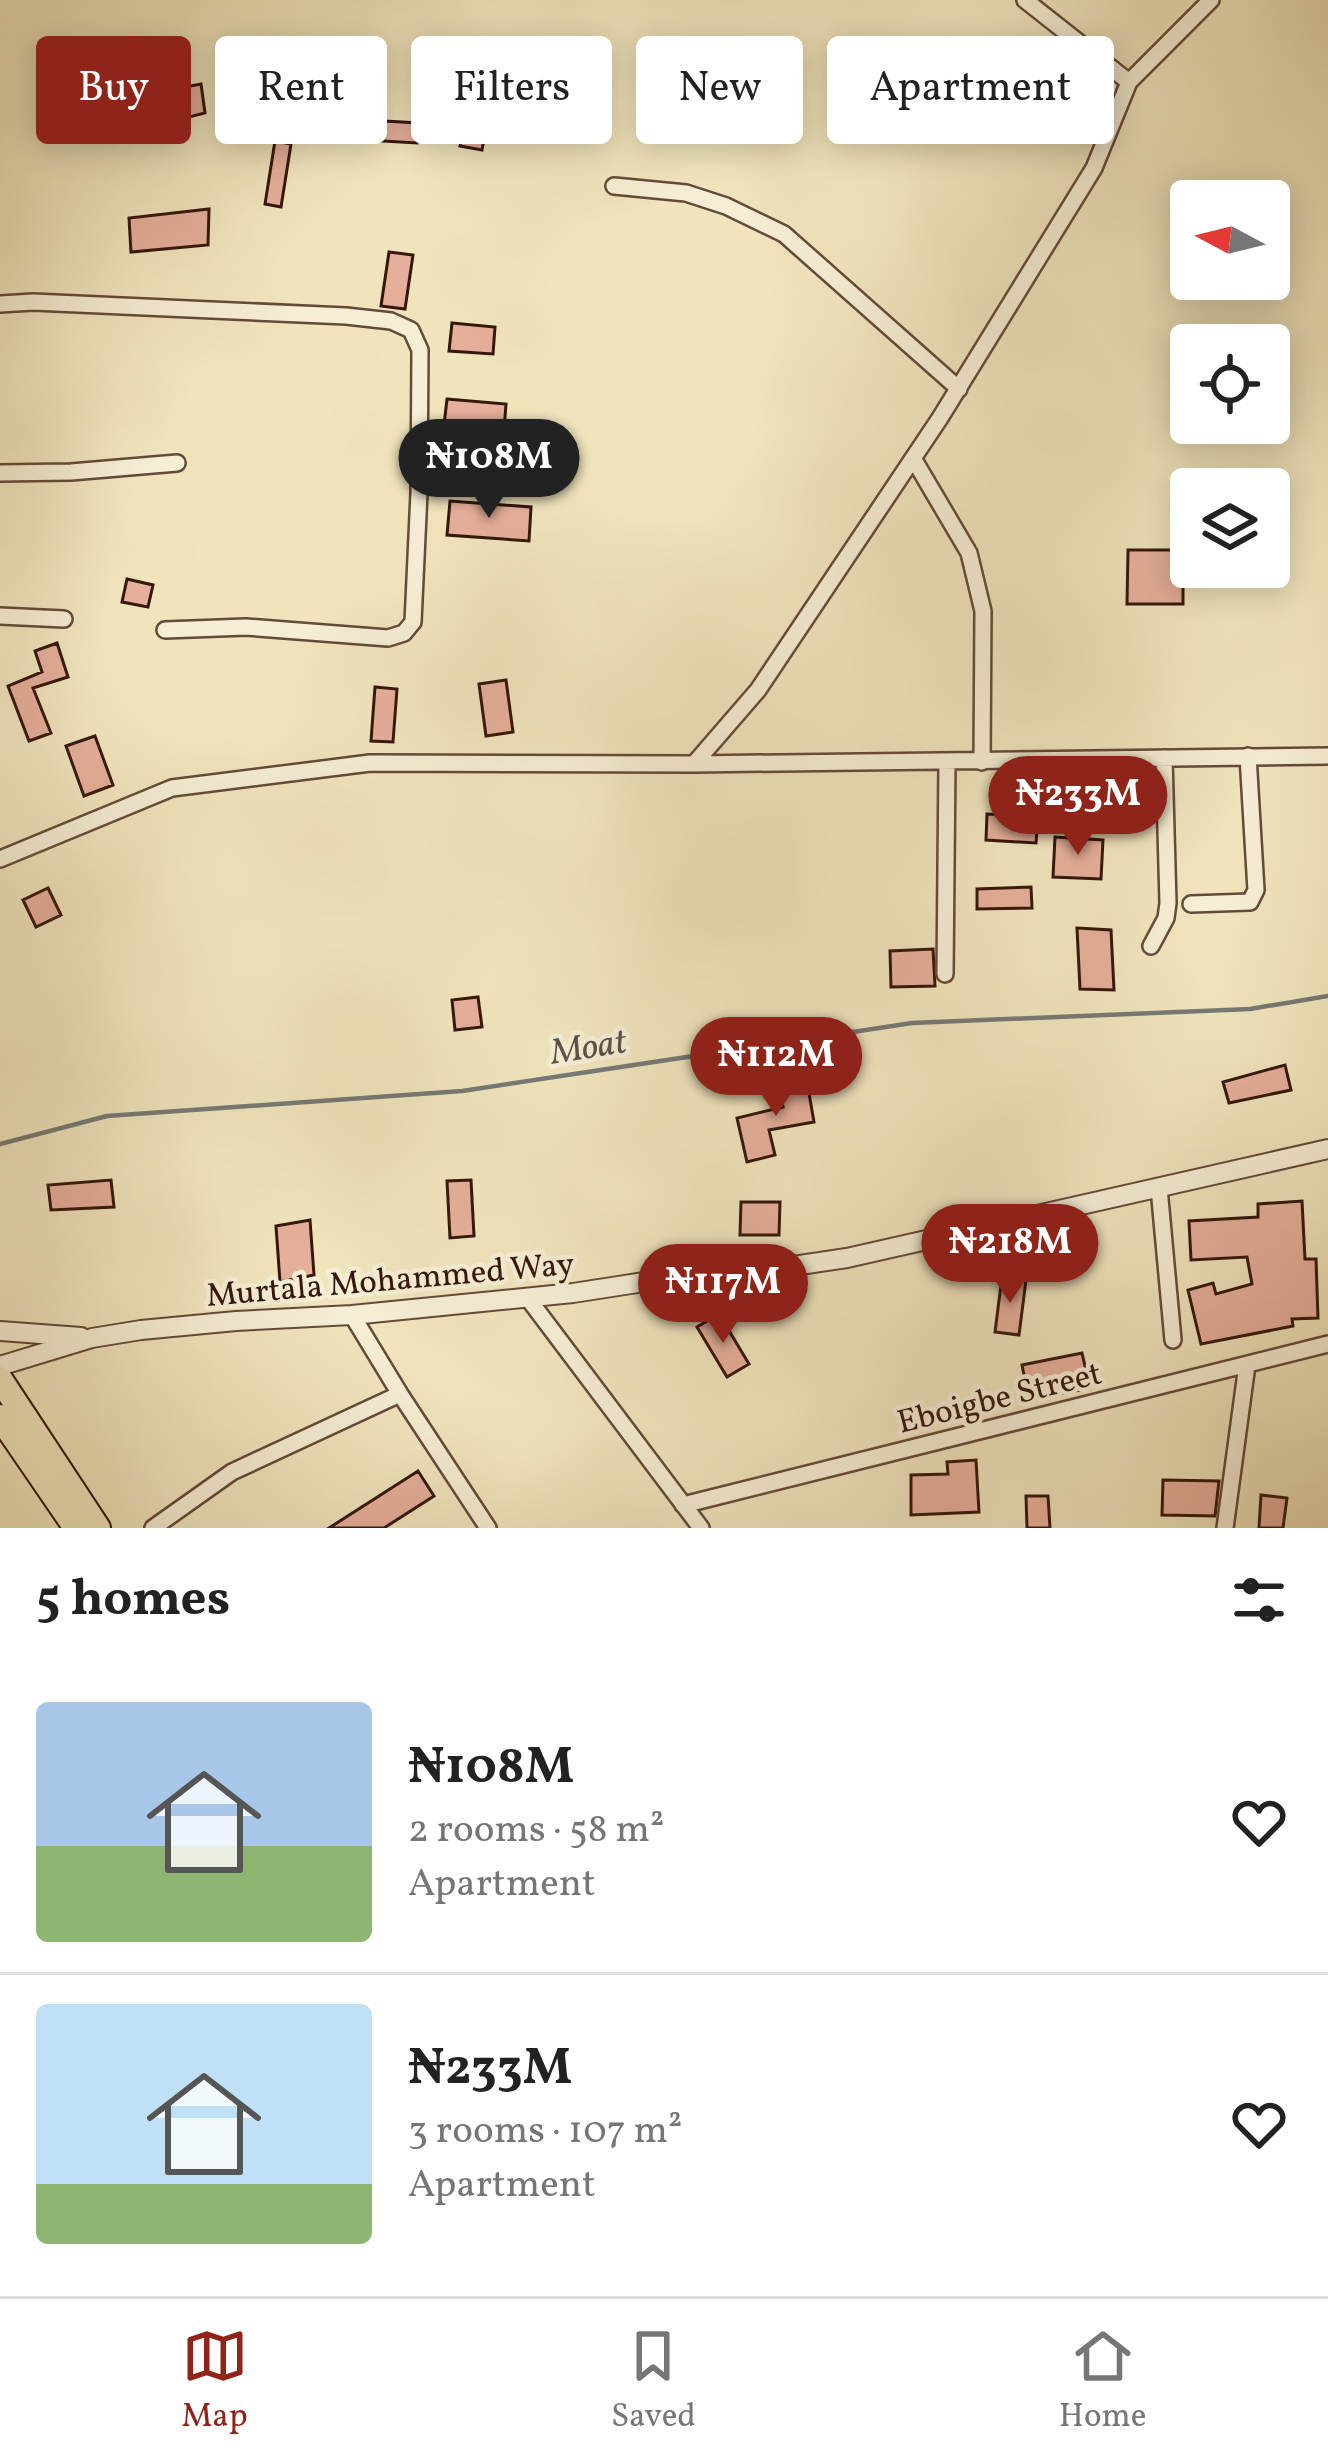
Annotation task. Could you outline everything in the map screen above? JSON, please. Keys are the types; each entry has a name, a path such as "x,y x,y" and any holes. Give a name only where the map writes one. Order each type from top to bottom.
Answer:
{"highway":[{"path":"0,1379 98,1528"},
{"path":"0,1417 76,1528"}],"street":[{"path":"1025,0 1129,82"},
{"path":"694,764 758,690 959,388 1094,168 1129,82 1210,0"},
{"path":"614,187 686,193 784,234 959,388"},
{"path":"0,304 346,316 391,320 411,330 420,350 419,493 413,622 404,633 388,638 246,627 165,630"},
{"path":"913,458 969,554 983,611 982,762"},
{"path":"0,473 177,463"},
{"path":"0,616 64,619"},
{"path":"1191,904 1250,902 1256,890 1248,756"},
{"path":"0,859 172,788 370,763 1328,756"},
{"path":"1151,946 1166,918 1168,903 1164,758"},
{"path":"945,974 947,762"},
{"name":"Murtala Mohammed Way","path":"92,1338 527,1297 847,1258 1328,1149"},
{"path":"1159,1188 1173,1340"},
{"path":"527,1297 701,1528"},
{"path":"352,1315 483,1526"},
{"path":"0,1331 92,1338"},
{"path":"0,1366 92,1338"},
{"name":"Eboigbe Street","path":"683,1505 1328,1343"},
{"path":"1225,1528 1247,1365"},
{"path":"153,1528 232,1472 400,1394"}],"building":[{"path":"201,84 205,113 191,117 191,86"},
{"path":"387,121 411,123 411,143 387,141"},
{"path":"275,144 291,144 281,207 265,204"},
{"path":"460,144 483,144 482,150"},
{"path":"209,209 208,245 131,252 129,218"},
{"path":"389,252 413,255 405,309 381,306"},
{"path":"452,323 495,327 493,354 449,351"},
{"path":"447,399 506,404 504,430 444,425"},
{"path":"450,501 531,507 529,541 447,535"},
{"path":"1128,550 1170,550 1170,588 1183,588 1183,604 1127,604"},
{"path":"127,579 153,585 148,607 122,602"},
{"path":"57,643 68,677 33,688 51,733 29,741 8,686 42,672 35,651"},
{"path":"506,680 513,732 486,736 479,684"},
{"path":"375,687 397,689 393,742 371,741"},
{"path":"95,736 113,785 84,796 66,746"},
{"path":"987,814 1038,817 1036,843 986,840"},
{"path":"1055,837 1103,840 1101,879 1053,877"},
{"path":"1031,887 1032,908 977,909 977,889"},
{"path":"48,888 61,915 36,927 23,900"},
{"path":"1077,928 1111,930 1114,990 1080,989"},
{"path":"933,949 935,986 891,987 890,951"},
{"path":"478,997 482,1027 455,1030 452,1000"},
{"path":"1285,1065 1291,1090 1229,1103 1223,1082"},
{"path":"806,1076 814,1122 769,1130 775,1155 747,1162 737,1118 783,1107 779,1081"},
{"path":"111,1180 114,1207 51,1210 48,1185"},
{"path":"471,1180 474,1236 450,1238 447,1181"},
{"path":"1302,1201 1305,1259 1316,1259 1318,1318 1292,1319 1293,1326 1201,1344 1188,1290 1213,1283 1216,1294 1252,1284 1247,1257 1191,1260 1189,1221 1258,1217 1258,1204"},
{"path":"741,1202 780,1202 779,1235 740,1235"},
{"path":"310,1220 314,1275 280,1282 276,1226"},
{"path":"1002,1277 1026,1280 1019,1335 995,1332"},
{"path":"719,1314 749,1364 727,1377 697,1327"},
{"path":"1082,1353 1090,1388 1029,1400 1022,1365"},
{"path":"976,1460 979,1512 911,1515 911,1475 948,1474 947,1462"},
{"path":"418,1471 434,1496 384,1528 329,1528"},
{"path":"1163,1480 1219,1481 1215,1516 1162,1515"},
{"path":"1261,1495 1287,1498 1283,1528 1259,1528"},
{"path":"1026,1496 1048,1496 1050,1528 1027,1528"}],"waterway":[{"name":"Moat","path":"0,1144 107,1116 462,1091 912,1023 1250,1009 1328,996"}]}
